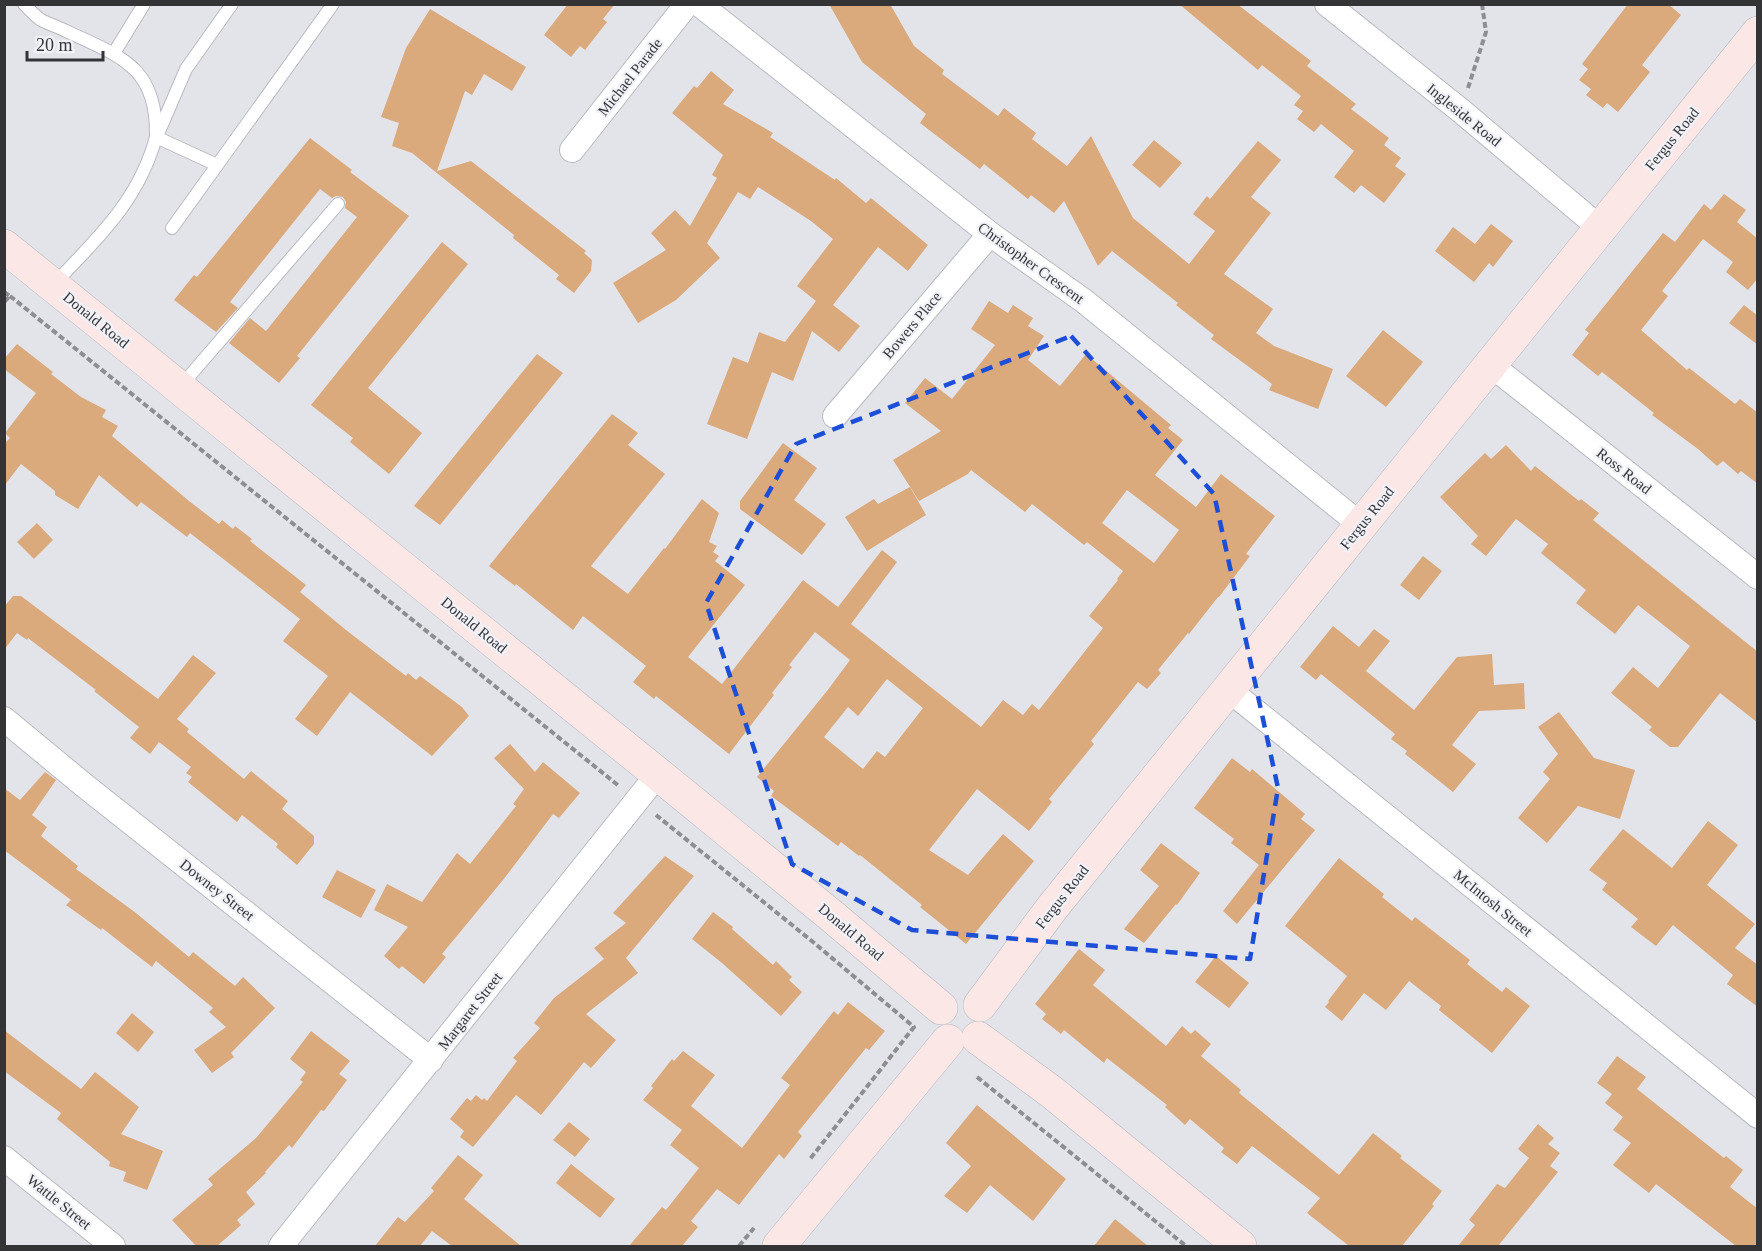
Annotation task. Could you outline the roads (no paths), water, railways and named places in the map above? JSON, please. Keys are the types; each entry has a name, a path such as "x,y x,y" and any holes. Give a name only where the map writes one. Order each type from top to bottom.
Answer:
{"street":[{"name":"Michael Parade","path":"572,150 687,4"},
{"name":"Christopher Crescent","path":"699,4 990,234 1084,301 1361,525"},
{"name":"Ingleside Road","path":"1327,4 1460,110 1600,228"},
{"name":"Fergus Road","path":"980,1005 1052,908 1758,33"},
{"name":"Bowers Place","path":"835,416 990,234"},
{"name":"Donald Road","path":"6,252 53,285 180,387 658,774 941,1008"},
{"name":"Ross Road","path":"1491,365 1758,577"},
{"name":"McIntosh Street","path":"1229,690 1758,1116"},
{"name":"Downey Street","path":"4,719 85,786 431,1060"},
{"name":"Margaret Street","path":"281,1246 658,774"},
{"path":"779,1246 963,1039 982,1032 985,1018 980,1005 960,997 946,1002 941,1008 937,1022 942,1036 963,1039 1053,1093 1228,1243"},
{"name":"Wattle Street","path":"4,1158 114,1246"}],"lane":[{"path":"24,4 40,19 114,53 141,76 149,88 156,121 156,137"},
{"path":"53,285 105,231 134,192 186,69 232,4"},
{"path":"172,228 333,4"},
{"path":"114,53 140,6"},
{"path":"156,137 218,165"},
{"path":"180,387 338,204"}]}
